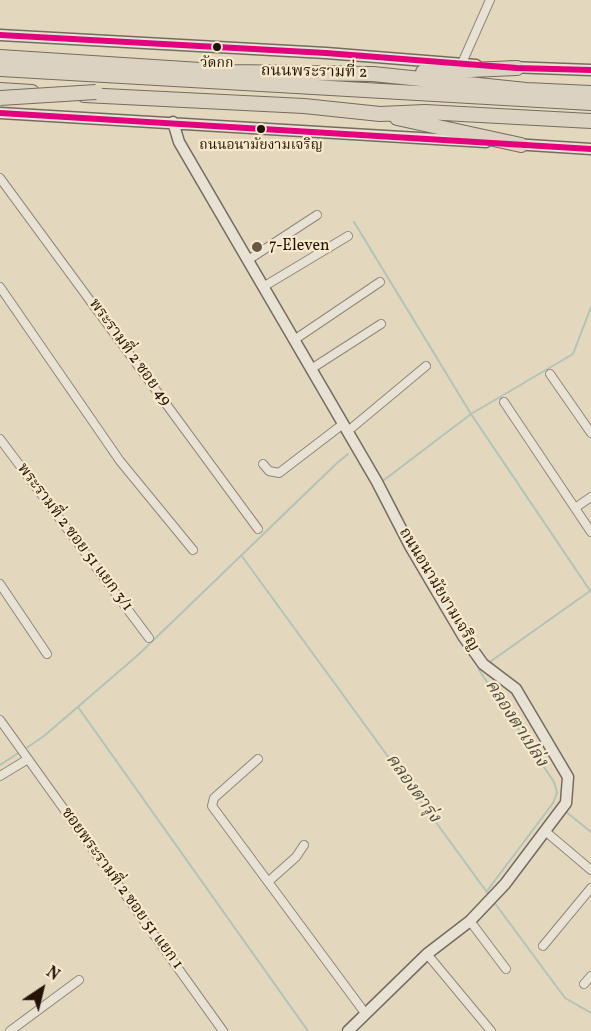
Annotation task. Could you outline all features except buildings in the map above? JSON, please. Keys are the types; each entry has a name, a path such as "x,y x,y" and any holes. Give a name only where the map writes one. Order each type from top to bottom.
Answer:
{"highway":[{"name":"ถนนพระรามที่ 2","path":"0,58 231,72 373,74 526,90 591,93"},
{"path":"0,58 96,75"},
{"path":"373,74 517,68"},
{"path":"0,69 591,103"},
{"name":"ถนนพระรามที่ 2","path":"0,88 304,106 380,114 425,112 591,121"},
{"path":"0,88 591,121"},
{"path":"0,98 96,92"},
{"path":"380,114 521,145"}],"main road":[{"name":"ถนนพระรามที่ 2","path":"0,35 326,53 517,68 591,70"},
{"path":"0,113 591,149"},
{"name":"ถนนอนามัยงามเจริญ","path":"173,123 179,142 377,482 410,546 463,636 483,664 516,689 568,777 566,803 493,897 470,921 427,954 348,1031"}],"street":[{"path":"462,63 490,0"},
{"name":"พระรามที่ 2 ซอย 49","path":"0,178 258,529"},
{"path":"248,260 317,215"},
{"path":"263,287 348,236"},
{"path":"294,340 380,282"},
{"path":"0,287 120,461 193,550"},
{"path":"311,369 381,324"},
{"path":"263,464 273,474 279,473 345,428 426,366"},
{"path":"550,374 591,433"},
{"path":"504,402 591,532"},
{"name":"พระรามที่ 2 ซอย 51 แยก 3/1","path":"0,439 149,638"},
{"path":"575,508 591,497"},
{"path":"0,584 47,654"},
{"name":"ซอยพระรามที่ 2 ซอย 51 แยก 1","path":"0,720 223,1031"},
{"path":"0,776 27,758"},
{"path":"258,759 212,802 212,806 365,1013"},
{"path":"545,831 591,870"},
{"path":"269,881 296,857 304,845"},
{"path":"543,946 591,888"},
{"path":"470,921 506,969"},
{"path":"427,954 491,1031"},
{"path":"584,984 591,976"},
{"path":"10,1031 79,980"}],"waterway":[{"path":"354,222 471,414 591,592"},
{"path":"384,480 471,414 573,354 591,307"},
{"path":"25,749 44,736 138,655 348,454"},
{"name":"คลองตารุ่ง","path":"241,555 489,895"},
{"name":"คลองตาเปล่ง","path":"487,664 590,591"},
{"name":"คลองตาเปล่ง","path":"483,667 479,670 554,782 557,793 553,803 487,891"},
{"path":"78,707 308,1031"},
{"path":"0,765 20,752"},
{"path":"565,811 591,832"},
{"name":"คลองตารุ่ง","path":"494,902 565,998 591,1013"}],"transit line":[{"path":"0,35 326,53 517,68 591,70"},
{"path":"0,113 591,149"}],"place":[{"name":"วัดกก","path":"217,47"},
{"name":"ถนนอนามัยงามเจริญ","path":"261,129"},
{"name":"7-Eleven","path":"257,247"}]}
